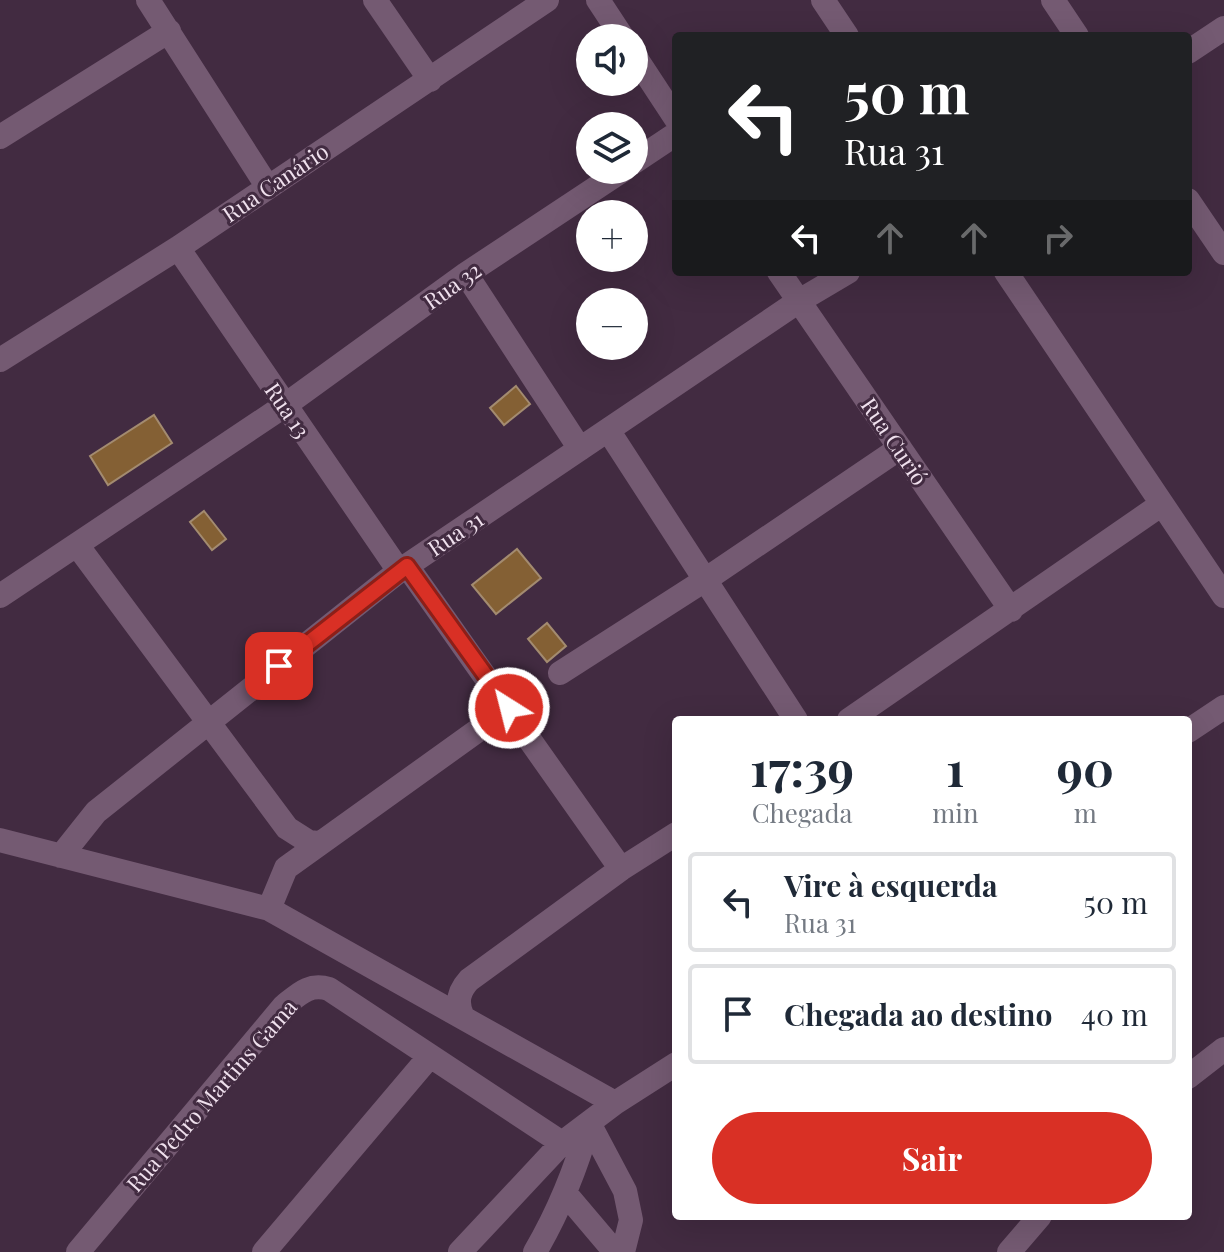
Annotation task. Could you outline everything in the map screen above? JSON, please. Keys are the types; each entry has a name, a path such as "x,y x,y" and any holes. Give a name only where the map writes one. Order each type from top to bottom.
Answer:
{"street":[{"path":"148,0 267,186"},
{"path":"375,0 430,80"},
{"name":"Rua Canário","path":"0,360 178,248 547,0"},
{"path":"598,0 614,24"},
{"path":"823,0 844,32"},
{"path":"1053,0 1074,32"},
{"path":"1192,49 1224,28"},
{"path":"0,137 169,31"},
{"path":"648,76 672,113"},
{"path":"648,153 672,137"},
{"name":"Rua 32","path":"0,596 284,406 466,274 602,184"},
{"path":"1192,206 1224,253"},
{"name":"Rua 13","path":"178,248 284,406 509,708 621,869"},
{"path":"466,274 580,449"},
{"name":"Rua Curió","path":"782,276 1011,610"},
{"name":"Rua 31","path":"61,856 96,812 403,569 799,301 841,276"},
{"path":"1009,276 1224,596"},
{"path":"608,430 793,716"},
{"path":"560,673 705,580 900,448"},
{"path":"855,716 1162,504"},
{"path":"77,545 287,828 309,842 318,843"},
{"path":"1192,728 1224,707"},
{"path":"269,909 286,868 509,708"},
{"path":"462,1015 459,998 461,989 469,980 621,869 672,837"},
{"path":"0,840 269,909 615,1103"},
{"name":"Rua Pedro Martins Gama","path":"78,1252 284,1006 302,991 317,986 329,989 562,1143"},
{"path":"1192,1074 1224,1049"},
{"path":"264,1252 430,1056"},
{"path":"460,1252 562,1143 615,1103 672,1067"},
{"path":"535,1252 578,1162 589,1123"},
{"path":"589,1123 625,1191 631,1220 623,1252"},
{"path":"565,1193 615,1252"},
{"path":"1009,1252 1037,1220"}],"building":[{"path":"516,386 530,404 504,425 490,408"},
{"path":"154,415 172,443 108,485 90,456"},
{"path":"204,511 226,539 212,550 190,522"},
{"path":"517,549 541,578 496,614 472,585"},
{"path":"547,623 566,646 547,662 528,639"}],"route":[{"path":"279,666 407,566 509,708"}]}
